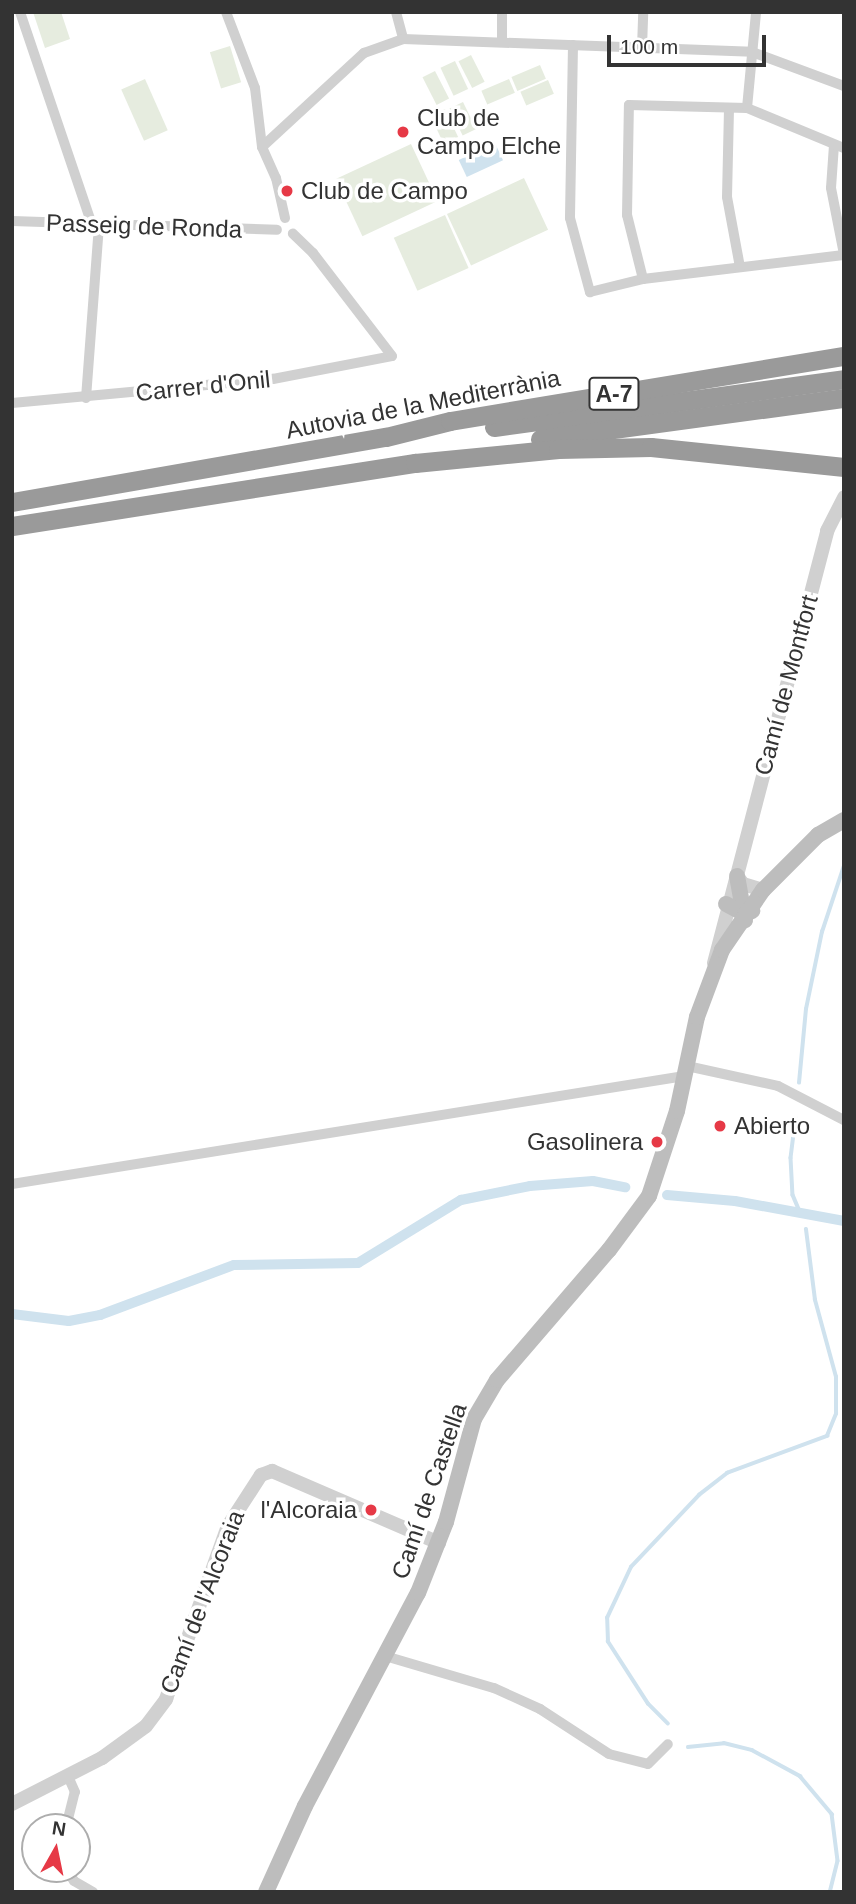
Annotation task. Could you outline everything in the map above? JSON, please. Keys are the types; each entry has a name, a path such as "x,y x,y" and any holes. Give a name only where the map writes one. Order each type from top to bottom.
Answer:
{"highway":[{"name":"Autovia de la Mediterrània","path":"12,502 386,437 450,421 844,356"},
{"path":"386,437 457,432 844,379"},
{"path":"415,463 540,439 844,398"},
{"name":"Autovia de la Mediterrània","path":"12,526 415,463 558,449 641,447 844,467"}],"main road":[{"name":"Camí de Castella","path":"717,974 789,873 837,825"},
{"name":"Camí de Castella","path":"266,1892 439,1543 474,1419 497,1380 609,1251 649,1196 691,1049 717,974 745,914 763,890 804,847 837,825"},
{"path":"745,914 789,873"},
{"path":"737,876 745,914"},
{"path":"726,904 745,914"}],"street":[{"path":"20,12 96,225 86,398"},
{"path":"226,12 255,88 262,148 276,178 285,218 295,225 293,234"},
{"path":"396,12 403,39"},
{"path":"502,12 502,40"},
{"path":"642,48 643,12"},
{"path":"747,108 756,12"},
{"path":"262,148 364,53 403,39 502,40 752,52 844,86"},
{"path":"573,45 570,218 590,292 643,279 844,255 831,188 839,147 747,108 629,105 627,215 643,279"},
{"path":"729,109 727,197 740,267"},
{"path":"277,230 285,218"},
{"name":"Passeig de Ronda","path":"12,221 277,230 284,237 293,234"},
{"name":"Carrer d'Onil","path":"12,403 273,379 392,356 313,253 293,234"},
{"name":"Camí de Montfort","path":"717,974 726,904 737,876 827,531 844,497"},
{"path":"737,876 743,884 763,890"},
{"path":"12,1184 685,1071 778,1086 844,1120"},
{"name":"Camí de l'Alcoraia","path":"12,1804 68,1776 146,1726 166,1699 228,1526 261,1475 272,1471 439,1543"},
{"path":"384,1656 494,1688 540,1709 609,1754 648,1763 668,1744"},
{"path":"68,1776 75,1792 70,1813"},
{"path":"77,1883 93,1892"}],"shaded area":[{"path":"33,12 61,12 70,39 45,48"},
{"path":"230,46 241,82 221,88 210,52"},
{"path":"471,55 485,82 472,88 459,61"},
{"path":"455,61 468,89 454,96 440,68"},
{"path":"540,65 546,79 517,91 511,77"},
{"path":"435,71 449,99 437,105 423,77"},
{"path":"145,79 168,130 144,141 121,90"},
{"path":"509,79 515,93 487,105 481,91"},
{"path":"548,80 554,94 526,106 520,92"},
{"path":"463,102 476,129 463,136 450,109"},
{"path":"445,109 458,137 444,144 430,116"},
{"path":"411,144 438,201 362,236 336,179"},
{"path":"524,178 548,230 471,266 447,214"},
{"path":"445,215 469,268 417,291 394,238"}],"water":[{"path":"495,143 503,160 467,177 459,160"}],"waterway":[{"path":"799,1083 806,1009 822,932 844,866"},
{"path":"796,1118 791,1158 793,1195 799,1209"},
{"path":"12,1314 69,1321 100,1315 234,1265 358,1263 461,1200 530,1186 593,1181 625,1187"},
{"path":"667,1195 735,1201 844,1221"},
{"path":"668,1724 648,1704 608,1642 607,1618 631,1567 699,1495 727,1473 827,1436 836,1414 836,1377 815,1300 806,1230"},
{"path":"688,1747 724,1743 752,1750 800,1776 832,1814 838,1861 830,1892"}],"place":[{"name":"Club de Campo Elche","path":"403,132"},
{"name":"Club de Campo","path":"287,191"},
{"name":"Abierto","path":"720,1126"},
{"name":"Gasolinera","path":"657,1142"},
{"name":"l'Alcoraia","path":"371,1510"}]}
